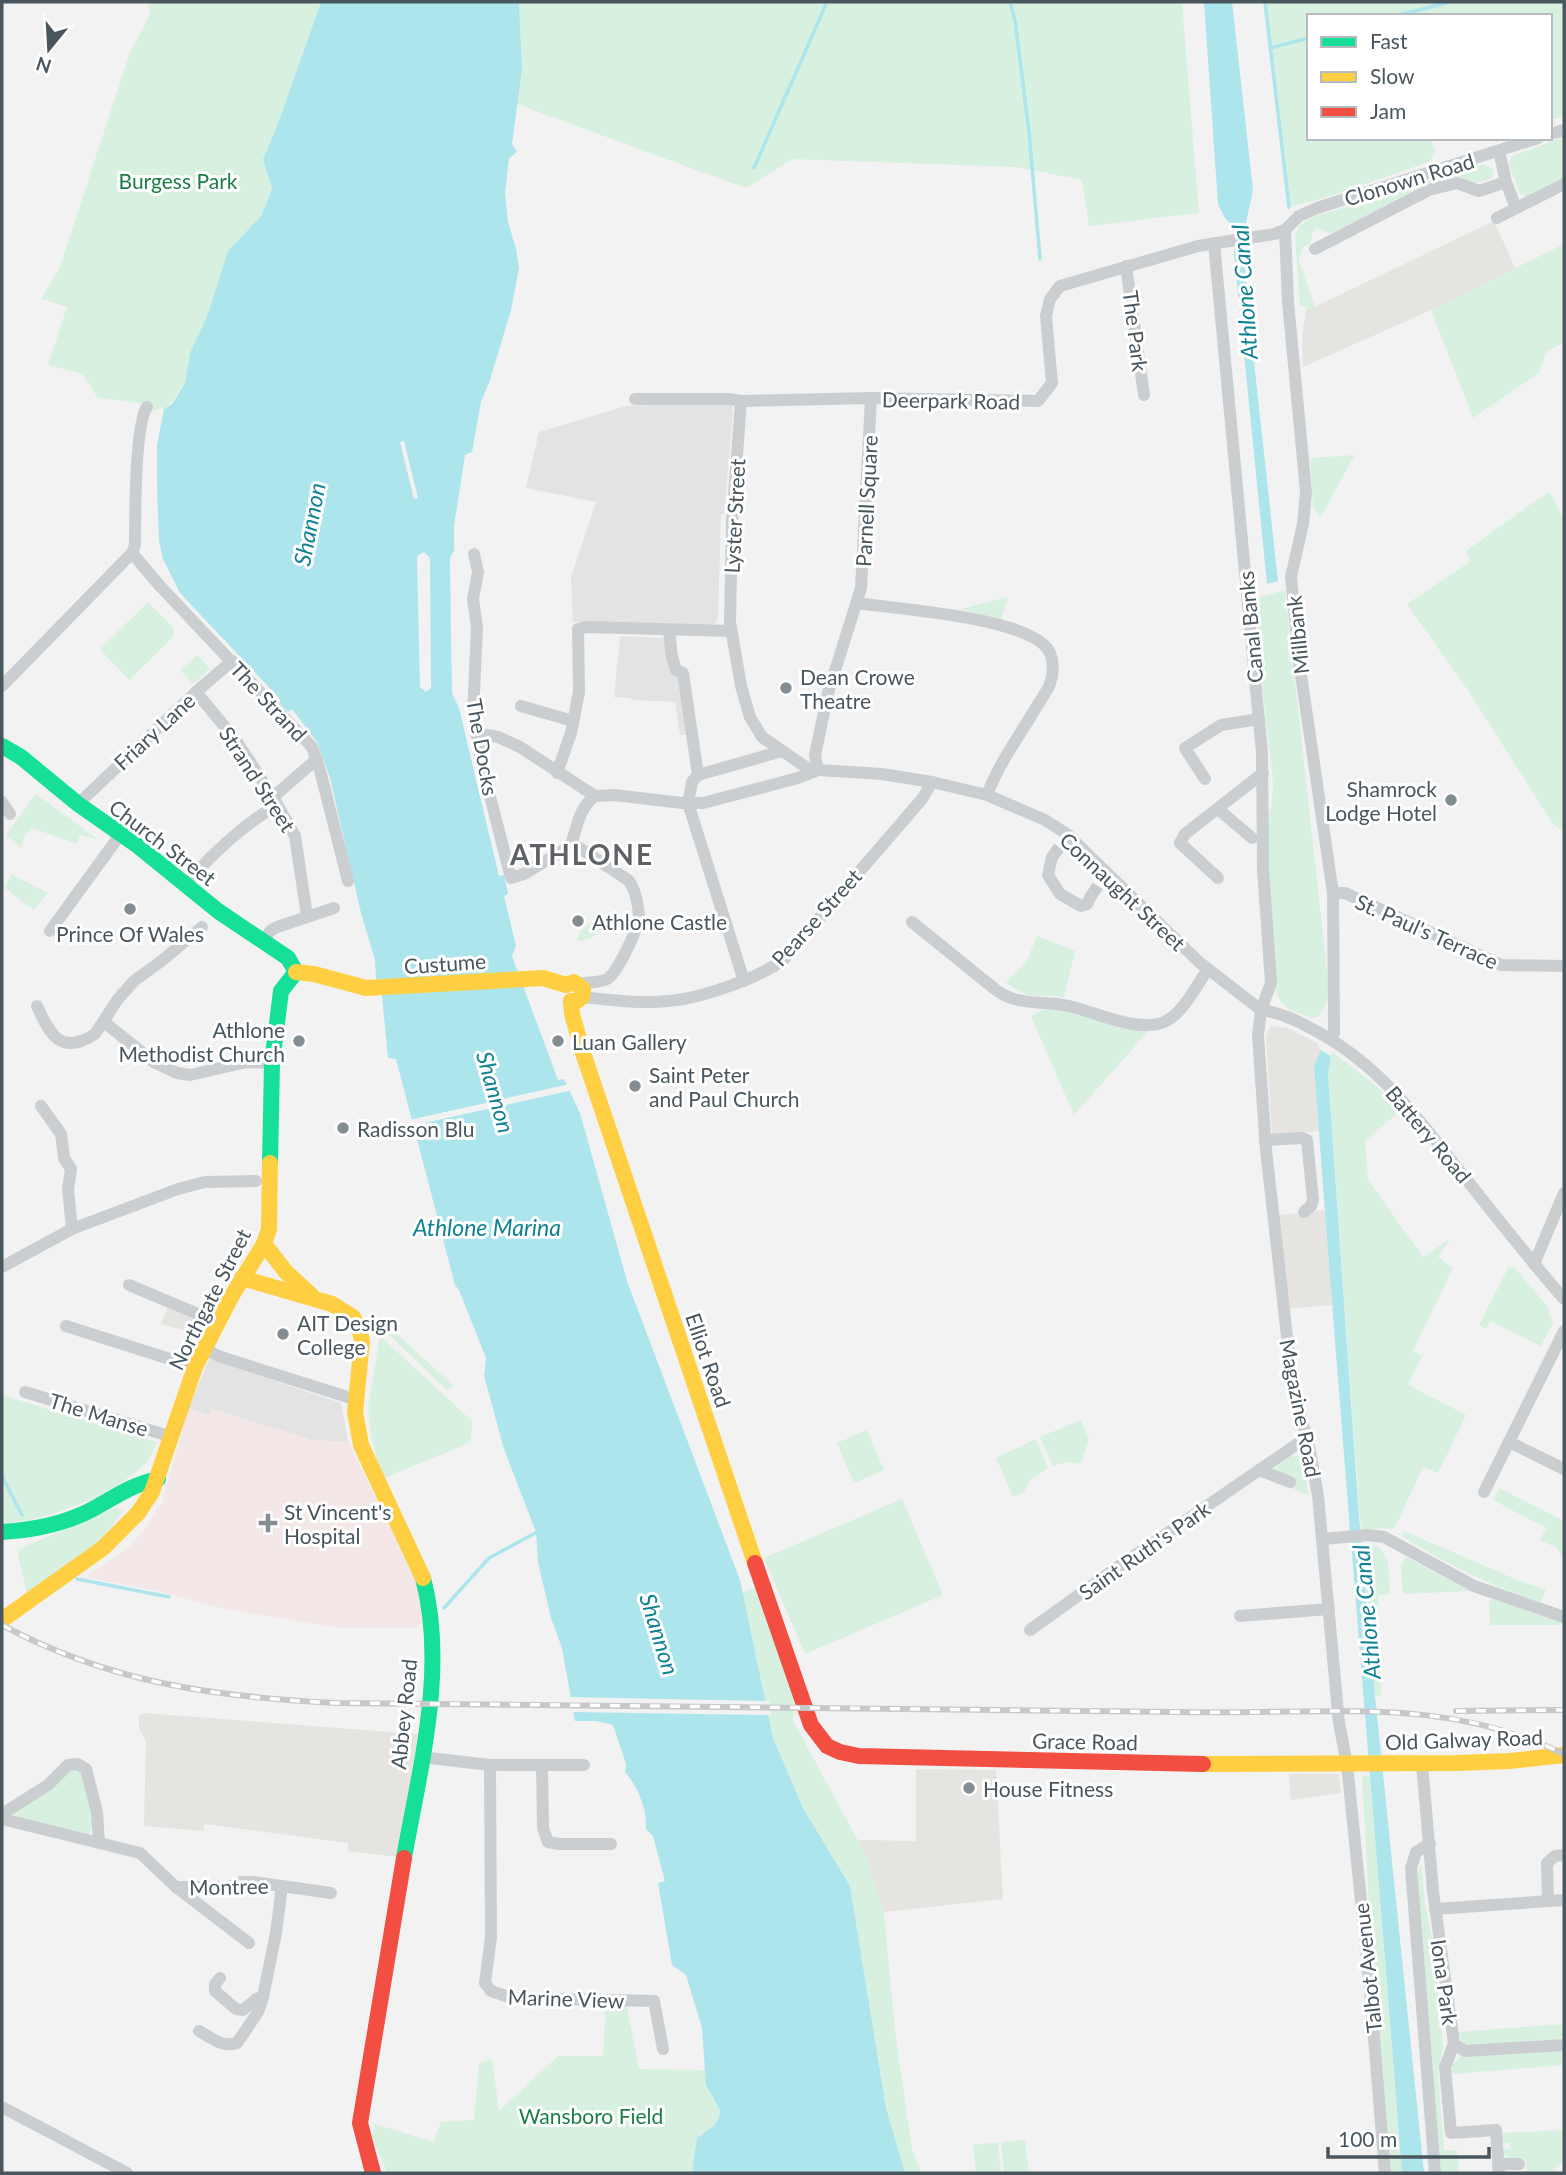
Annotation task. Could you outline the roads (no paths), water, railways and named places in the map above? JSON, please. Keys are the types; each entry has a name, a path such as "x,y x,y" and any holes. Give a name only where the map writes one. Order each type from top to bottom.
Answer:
{"main road":[{"name":"Church Street","path":"2,746 21,757 120,835 138,846 216,913 288,958 296,972"},
{"name":"Custume","path":"296,972 309,973 352,987 366,988 543,978 574,992"},
{"name":"Northgate Street","path":"2,1620 107,1546 143,1508 158,1479 195,1367 217,1322 264,1244 270,1213 272,1063 282,991 296,972"},
{"name":"Elliot Road","path":"574,992 584,1056 814,1732"},
{"name":"Abbey Road","path":"264,1244 276,1263 293,1281 312,1296 349,1314 362,1330 363,1345 354,1399 355,1423 361,1445 424,1580 430,1622 431,1693 360,2123 373,2173"},
{"name":"Abbey Road","path":"242,1278 312,1296"},
{"path":"2,1532 34,1530 73,1518 143,1480 158,1479"},
{"name":"Grace Road","path":"814,1732 828,1747 859,1756 1105,1763 1365,1764"},
{"name":"Old Galway Road","path":"1365,1764 1539,1759 1564,1755"}],"street":[{"name":"Clonown Road","path":"1284,230 1299,216 1317,208 1532,140"},
{"path":"1499,151 1506,182 1516,208"},
{"path":"1315,249 1429,190 1446,184 1457,183 1479,191 1506,182"},
{"path":"1497,218 1564,184"},
{"name":"Deerpark Road","path":"635,399 741,401 871,398 1038,401 1052,383 1046,316 1049,299 1060,286 1219,242 1284,230"},
{"name":"Millbank","path":"1284,230 1306,492 1303,524 1290,578 1299,660 1333,893 1334,1033 1329,1038"},
{"name":"Canal Banks","path":"1219,242 1263,773 1263,869 1271,983 1261,1010"},
{"name":"The Park","path":"1126,266 1144,395"},
{"name":"Parnell Square","path":"815,771 819,730 837,660 861,588 871,398"},
{"name":"Lyster Street","path":"741,401 732,522 732,631 741,686 750,717 762,737 815,771"},
{"path":"2,686 132,553 135,545 140,434 144,410 147,407"},
{"name":"The Strand","path":"132,553 160,586 306,738 317,759 348,881"},
{"name":"The Docks","path":"474,554 478,572 472,599 477,628 472,687 473,714 482,765 511,878 535,868 572,843"},
{"path":"857,603 972,618 1028,636 1045,646 1050,654 1052,668 1049,685 1003,757 987,795"},
{"path":"557,773 579,692 578,629 586,627 732,631"},
{"path":"669,630 676,670 683,673 698,775"},
{"name":"Friary Lane","path":"78,803 232,661"},
{"name":"Strand Street","path":"196,692 235,738 296,839 307,916"},
{"path":"521,706 573,721"},
{"path":"1205,779 1185,748 1221,725 1259,719"},
{"path":"476,733 498,737 520,747 595,796 703,803 815,771"},
{"path":"744,981 688,803 692,782 698,775 782,751"},
{"path":"185,884 228,840 275,801 317,759"},
{"name":"Connaught Street","path":"815,771 882,774 932,782 987,795 1045,820 1208,969 1261,1010"},
{"path":"1218,878 1180,843 1185,834 1263,773"},
{"name":"Pearse Street","path":"574,992 673,1001 762,974 784,959 922,799 932,782"},
{"path":"574,992 612,975 626,951 639,919 633,885 572,843 575,826 587,802 595,796"},
{"path":"2,802 10,814"},
{"path":"1218,809 1252,838"},
{"path":"50,931 120,835"},
{"path":"1052,857 1048,875 1060,894 1080,906 1087,904 1091,896"},
{"name":"St. Paul's Terrace","path":"1333,893 1345,893 1504,966 1564,966"},
{"path":"264,942 270,931 277,927 334,908"},
{"path":"912,922 1009,998 1030,1004 1067,1005 1134,1024 1158,1024 1173,1017 1208,969"},
{"path":"37,1006 55,1039 80,1042 89,1038 95,1034 118,999 134,981 202,927"},
{"name":"Battery Road","path":"1261,1010 1280,1012 1329,1038 1356,1055 1398,1094 1564,1299"},
{"name":"Magazine Road","path":"1261,1010 1258,1035 1265,1140 1292,1381 1318,1496 1339,1723 1347,1764"},
{"path":"104,1022 153,1062 177,1073 194,1074 247,1062 272,1063"},
{"path":"41,1106 61,1134 64,1158 71,1170 68,1189 72,1229"},
{"path":"1265,1140 1307,1140 1313,1203 1304,1212"},
{"path":"2,1268 72,1229 163,1195 205,1182 256,1181"},
{"path":"1534,1264 1564,1193"},
{"path":"129,1285 217,1322"},
{"path":"66,1326 195,1367"},
{"path":"1484,1492 1564,1331"},
{"path":"204,1349 221,1357 354,1399"},
{"name":"The Manse","path":"25,1392 172,1437"},
{"name":"Saint Ruth's Park","path":"1031,1630 1306,1438"},
{"path":"1509,1442 1564,1469"},
{"path":"1259,1470 1290,1482"},
{"path":"1323,1539 1367,1535 1384,1537 1461,1580 1527,1606 1564,1617"},
{"path":"1240,1616 1329,1609"},
{"path":"421,1757 490,1765 584,1765"},
{"name":"Iona Park","path":"1422,1763 1435,1909 1454,2044 1465,2051 1564,2045"},
{"path":"2,1816 48,1786 68,1765 78,1764 86,1769 97,1812 99,1843"},
{"name":"Talbot Avenue","path":"1347,1764 1385,2173"},
{"name":"Marine View","path":"490,1765 491,1937 485,1979 488,1989 497,1995 512,1998 654,2001 663,2049"},
{"path":"542,1765 542,1828 548,1842 611,1844"},
{"name":"Montree","path":"2,1816 140,1853 176,1887 249,1943"},
{"path":"1430,1844 1416,1852 1411,1868 1435,2173"},
{"path":"1548,1901 1547,1863 1564,1855"},
{"name":"Montree","path":"176,1887 231,1886 246,1882 331,1893"},
{"name":"Montree","path":"200,2031 220,2044 237,2043 258,2012 267,1982 282,1885"},
{"path":"1435,1909 1564,1900"},
{"path":"220,1978 215,1984 215,1991 236,2009 243,2010 256,1999 263,1997"},
{"path":"1454,2044 1444,2067 1451,2139 1496,2130 1499,2169 1519,2164"},
{"path":"2,2107 127,2173"}],"water":[{"path":"321,2 519,2 522,69 512,144 517,152 509,158 505,193 508,222 519,268 511,310 481,402 472,452 465,455 454,526 454,551 450,558 452,693 459,708 499,876 504,875 508,894 504,896 516,946 512,956 558,1080 564,1079 580,1113 627,1281 740,1580 773,1738 803,1808 850,1886 886,2108 905,2173 692,2173 697,2138 715,2125 721,2112 706,2085 702,2028 686,1975 672,1965 658,1883 665,1881 653,1836 646,1829 641,1799 625,1772 626,1764 613,1725 596,1721 575,1721 562,1648 551,1618 538,1562 536,1532 504,1449 484,1376 486,1358 455,1285 396,1059 388,1058 382,996 376,977 375,960 361,913 330,778 317,742 292,709 288,712 277,700 279,698 180,593 163,559 159,541 157,445 164,409 172,404 185,383 190,353 208,314 228,251 261,216 272,189 263,159"},
{"path":"1204,2 1232,2 1253,190 1244,232 1238,232 1225,218 1218,204"},
{"name":"Athlone Canal","path":"1243,241 1278,581 1267,584 1234,253 1236,242"},
{"name":"Athlone Canal","path":"1321,1050 1331,1056 1328,1074 1359,1517 1424,2173 1402,2173 1314,1065"}],"waterway":[{"path":"754,168 827,2"},
{"path":"1010,2 1015,20 1029,132 1040,259"},
{"path":"1265,2 1289,207"},
{"path":"1403,14 1450,2"},
{"path":"1270,48 1307,39"},
{"path":"2,1476 22,1515"},
{"path":"444,1608 489,1558 539,1531"},
{"path":"77,1579 169,1597"}],"tunnel":[{"path":"1052,857 1061,845"},
{"path":"1091,896 1103,878"}],"railway":[{"path":"2,1625 42,1645 123,1674 206,1691 291,1700 336,1703 1374,1712 1450,1718 1487,1726 1564,1754"},
{"path":"1456,1711 1564,1710"}],"place":[{"name":"Dean Crowe Theatre","path":"786,688"},
{"name":"Shamrock Lodge Hotel","path":"1451,800"},
{"name":"Prince Of Wales","path":"130,909"},
{"name":"Athlone Castle","path":"578,921"},
{"name":"Athlone Methodist Church","path":"299,1041"},
{"name":"Luan Gallery","path":"558,1041"},
{"name":"Saint Peter and Paul Church","path":"635,1086"},
{"name":"Radisson Blu","path":"343,1128"},
{"name":"AIT Design College","path":"283,1334"},
{"name":"St Vincent's Hospital","path":"268,1523"},
{"name":"House Fitness","path":"969,1788"}],"district":[{"name":"ATHLONE","path":"582,854"}],"park label":[{"name":"Burgess Park","path":"178,180"},
{"name":"Wansboro Field","path":"591,2115"}],"water label":[{"name":"Shannon","path":"309,524"},
{"name":"Shannon","path":"496,1092"},
{"name":"Athlone Marina","path":"487,1227"},
{"name":"Shannon","path":"660,1634"}]}
